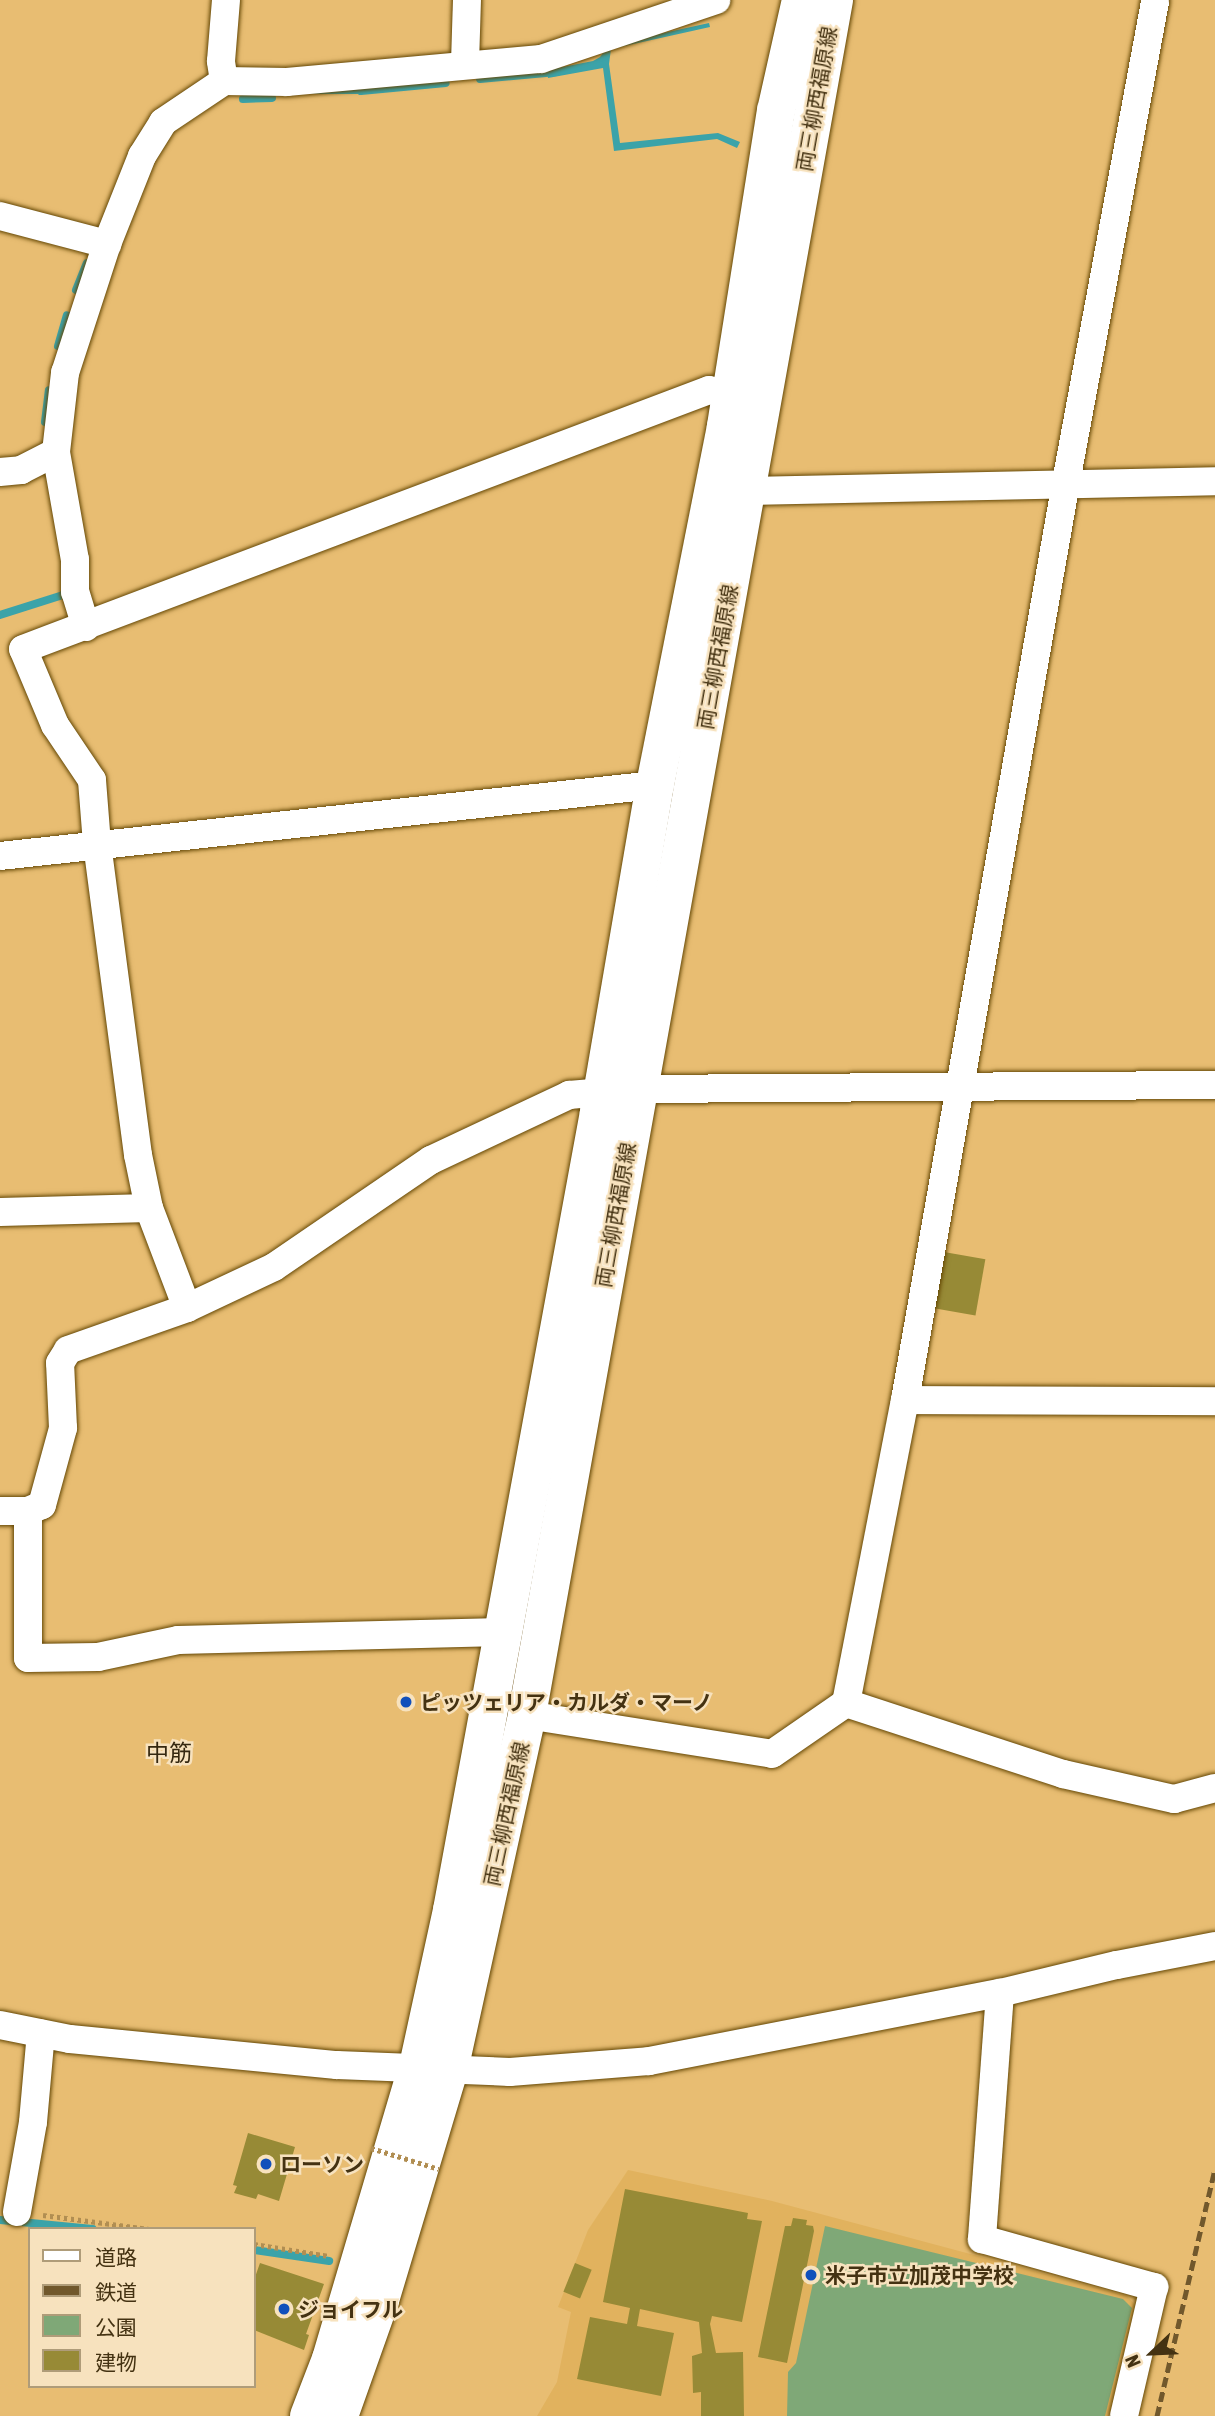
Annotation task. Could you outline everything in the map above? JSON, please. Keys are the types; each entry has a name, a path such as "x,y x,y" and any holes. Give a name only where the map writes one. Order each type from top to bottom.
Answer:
{"main road":[{"name":"両三柳西福原線","path":"746,401 776,111 801,0"},
{"name":"両三柳西福原線","path":"309,2416 434,2068 452,1910 502,1632 620,1091 746,401 834,0"},
{"name":"両三柳西福原線","path":"339,2416 380,2300 434,2068 527,1715 620,1091 655,785 731,488"}],"street":[{"path":"224,81 221,61 226,0"},
{"path":"465,63 467,0"},
{"path":"86,627 75,592 75,560 47,457 65,373 107,244 142,156 163,122 224,81 287,82 465,63 541,59 716,0"},
{"path":"527,1715 772,1754 846,1703 905,1400 1066,482 1155,0"},
{"path":"0,216 107,244"},
{"path":"187,1308 149,1208 138,1155 97,844 92,780 55,725 23,649 709,390 746,401"},
{"path":"0,472 21,470 47,457"},
{"path":"731,488 1215,481"},
{"path":"0,856 655,785"},
{"path":"0,1511 28,1511 42,1505 63,1428 60,1363 68,1350 187,1308 274,1267 431,1160 569,1095 620,1091 1215,1085"},
{"path":"0,1212 149,1208"},
{"path":"905,1400 1215,1401"},
{"path":"28,1511 28,1658 98,1657 178,1640 502,1632"},
{"path":"846,1703 1063,1774 1174,1799 1215,1788"},
{"path":"0,2025 70,2039 337,2065 510,2072 649,2061 1000,1993 1117,1965 1215,1946"},
{"path":"1000,1993 982,2239 1154,2287 1124,2416"},
{"path":"18,2212 33,2122 41,2033"}],"path":[{"path":"372,2158 373,2147 441,2168 440,2179"},
{"path":"18,2212 134,2227"},
{"path":"256,2244 333,2256"}],"shaded area":[{"name":"米子市立加茂中学校","path":"628,2170 772,2201 1127,2296 1137,2307 1113,2416 537,2416 557,2382 571,2312 558,2307 588,2230"}],"green space":[{"path":"825,2226 1123,2299 1132,2308 1105,2416 787,2416 788,2372 796,2363"}],"water":[{"path":"709,23 710,27 611,49 609,64 620,143 718,133 740,142 737,148 717,139 614,151 603,68 548,78 547,70 593,61 600,57 609,45"},
{"path":"262,86 372,86 372,94 262,94"}],"building":[{"path":"944,1252 985,1259 975,1315 934,1308"},
{"path":"248,2133 295,2147 279,2201 258,2194 256,2199 234,2193 237,2186 233,2185"},
{"path":"625,2189 748,2213 747,2219 762,2221 742,2322 712,2316 710,2324 716,2353 743,2352 744,2416 701,2416 701,2392 693,2393 692,2356 702,2353 699,2322 640,2309 637,2326 674,2333 661,2396 577,2379 590,2317 627,2324 630,2308 603,2302"},
{"path":"793,2218 807,2220 806,2225 813,2226 814,2231 787,2363 758,2357 785,2226 791,2226"},
{"path":"260,2263 324,2284 306,2334 309,2335 304,2350 256,2331 256,2274"},
{"path":"575,2263 592,2270 580,2298 563,2292"}],"waterway":[{"path":"480,79 557,72"},
{"path":"361,91 446,83"},
{"path":"243,99 272,98"},
{"path":"76,290 87,263"},
{"path":"58,346 67,315"},
{"path":"45,422 49,390"},
{"path":"0,615 63,595 66,590"},
{"path":"0,2220 72,2227"},
{"path":"256,2250 329,2261"}],"railway":[{"path":"1157,2416 1215,2169"}],"place":[{"name":"ピッツェリア・カルダ・マーノ","path":"406,1702"},
{"name":"ローソン","path":"266,2164"},
{"name":"米子市立加茂中学校","path":"811,2275"},
{"name":"ジョイフル","path":"284,2309"}],"district":[{"name":"中筋","path":"169,1753"}]}
